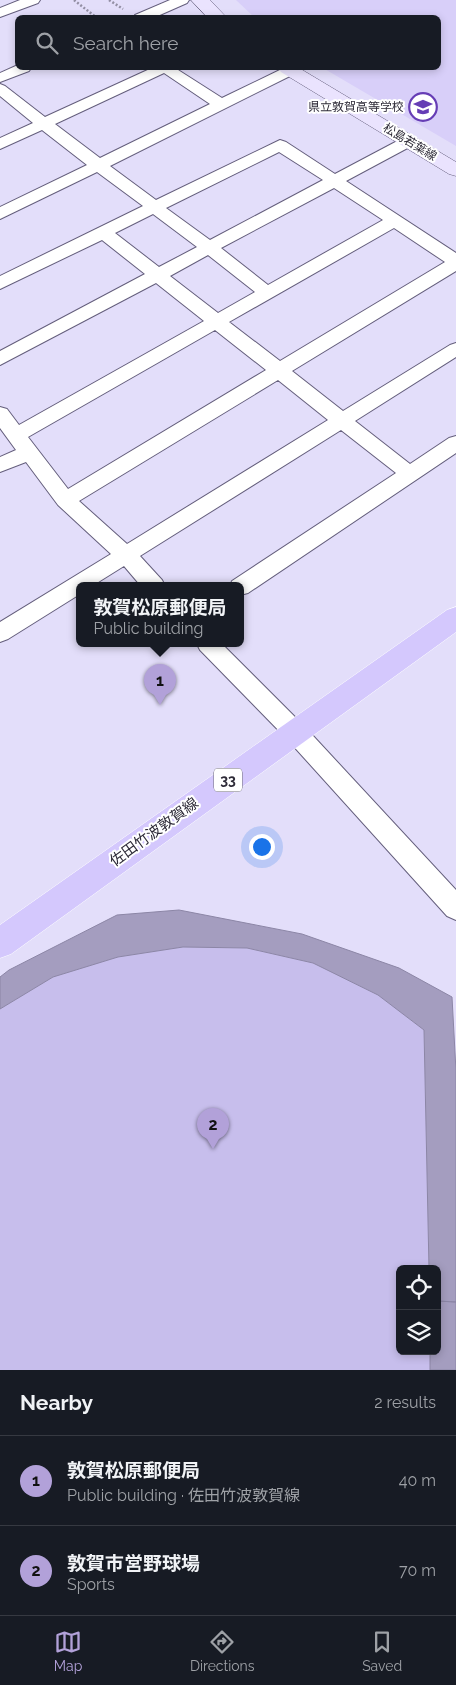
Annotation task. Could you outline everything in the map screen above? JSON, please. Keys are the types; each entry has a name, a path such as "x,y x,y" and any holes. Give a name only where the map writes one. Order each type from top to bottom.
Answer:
{"main road":[{"path":"200,0 216,15"},
{"name":"松島若葉線","path":"291,70 456,170"},
{"name":"佐田竹波敦賀線","path":"0,943 456,618"}],"street":[{"path":"0,14 33,0"},
{"path":"147,15 182,0"},
{"path":"0,78 19,70"},
{"path":"0,144 160,70"},
{"path":"167,70 220,104"},
{"path":"0,214 287,70"},
{"path":"0,89 43,124 211,248 267,293"},
{"path":"0,359 408,142"},
{"path":"0,283 280,145 456,262 65,500"},
{"path":"16,436 394,221"},
{"path":"103,232 410,474"},
{"path":"80,582 456,349"},
{"path":"0,414 65,500 124,554 150,582"},
{"path":"244,584 456,444"},
{"path":"0,465 28,453"},
{"path":"0,633 76,585"},
{"path":"211,647 295,732 456,908"}],"path":[{"path":"74,0 93,15"}],"shaded area":[{"name":"県立敦賀高等学校","path":"236,0 456,0 456,146 326,70 441,70 441,15 252,15"},
{"path":"183,947 247,948 313,963 378,995 424,1030 429,1265 396,1265 396,1355 430,1355 430,1370 0,1370 0,1009 53,977 118,957"}],"building":[{"path":"179,910 302,934 399,968 452,997 456,1071 456,1302 441,1301 441,1265 429,1265 424,1030 378,995 313,963 247,948 183,947 118,957 53,977 0,1009 0,977 9,970 117,915"},
{"path":"441,1301 456,1302 456,1370 430,1370 430,1355 441,1355"}],"place":[{"name":"県立敦賀高等学校","path":"423,107"},
{"name":"敦賀松原郵便局","path":"160,705"},
{"name":"敦賀市営野球場","path":"213,1149"}]}
